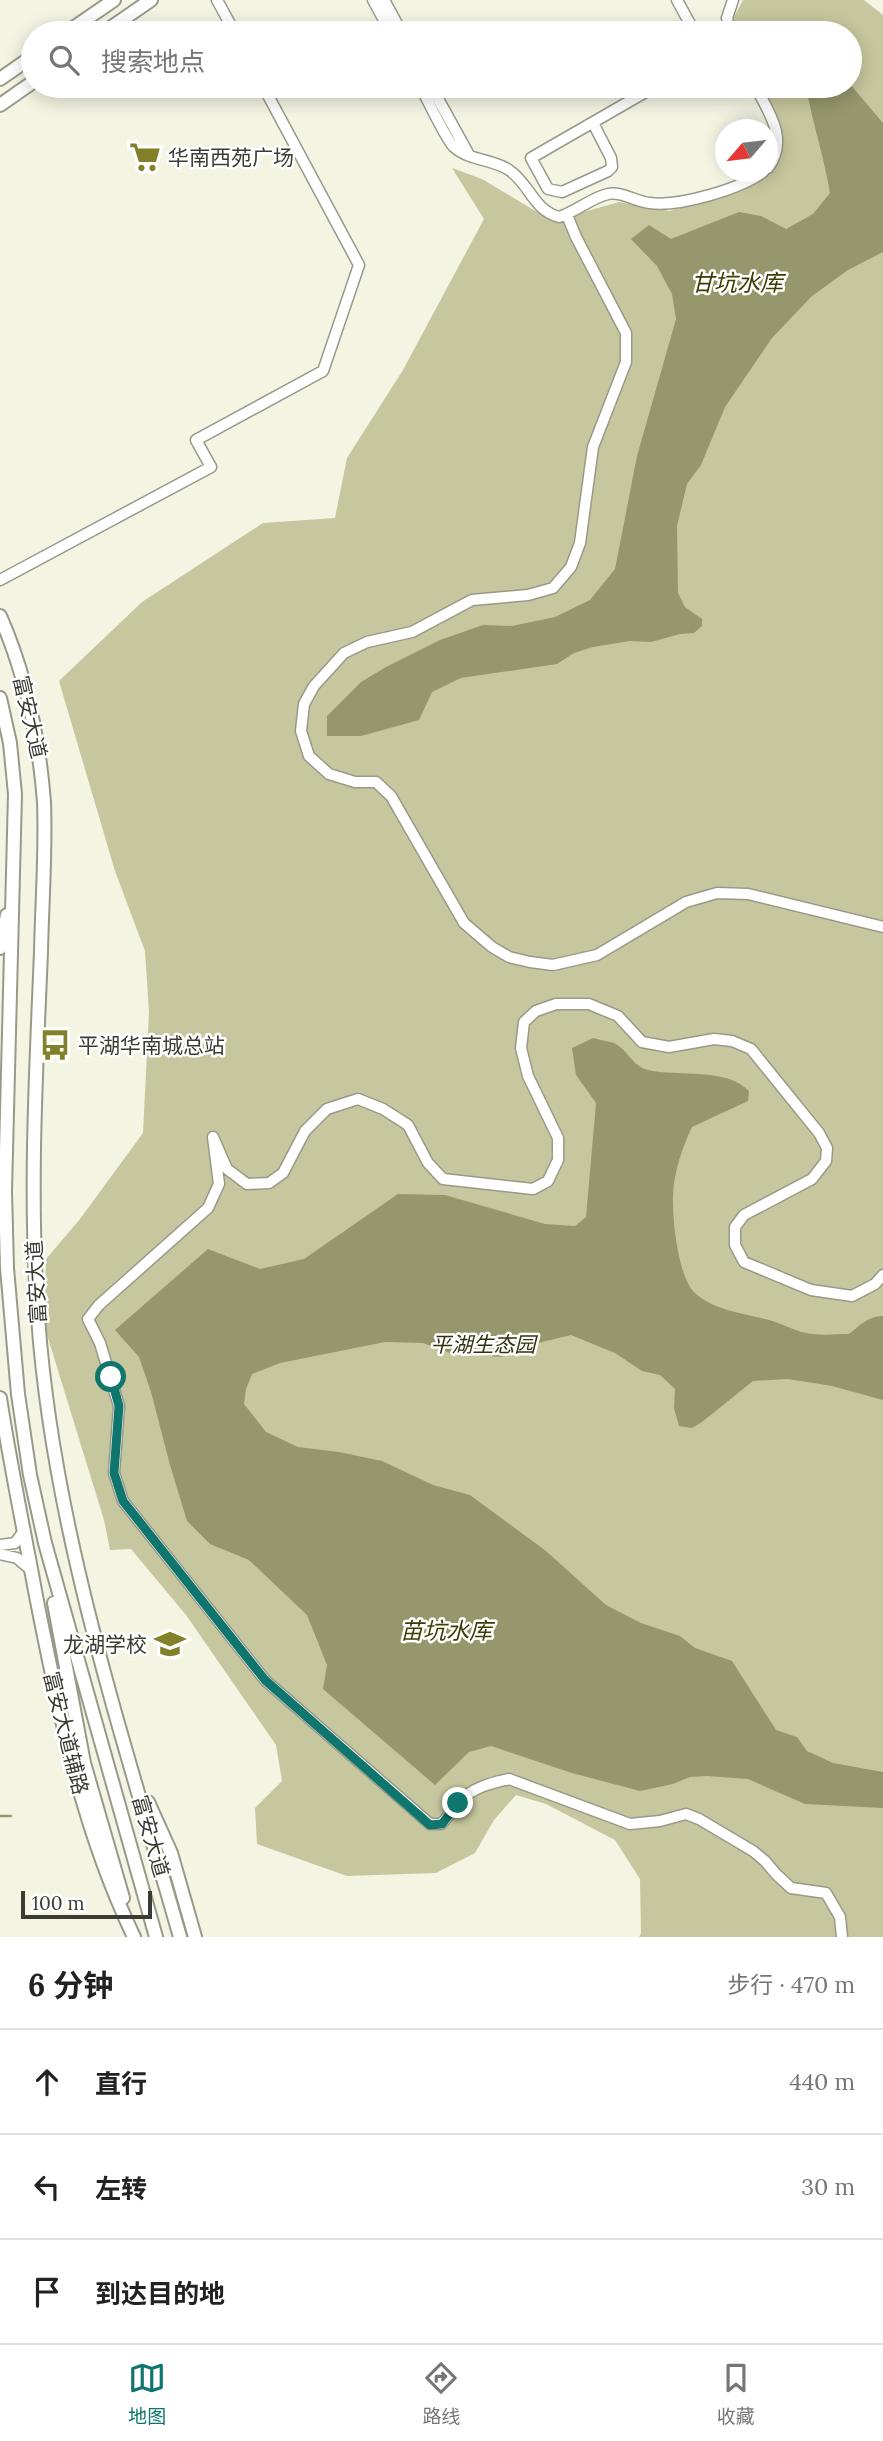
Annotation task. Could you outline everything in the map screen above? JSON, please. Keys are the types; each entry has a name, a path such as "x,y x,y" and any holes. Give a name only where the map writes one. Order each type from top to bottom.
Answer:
{"main road":[{"path":"83,21 114,0"},
{"path":"120,21 151,0"},
{"path":"0,79 21,64"},
{"path":"0,105 21,90"},
{"name":"富安大道","path":"0,616 18,665 34,724 44,802 33,1209 42,1361 57,1473 73,1552 180,1937"},
{"name":"富安大道","path":"0,698 14,767 16,821 5,1191 7,1268 18,1394 36,1506 156,1937"},
{"path":"0,948 14,880"},
{"name":"富安大道辅路","path":"0,1398 54,1688 76,1780 105,1871 134,1937"},
{"path":"36,1506 84,1763 134,1937"},
{"path":"133,1772 170,1853 195,1937"}],"street":[{"path":"217,0 228,21"},
{"path":"373,0 384,21"},
{"path":"384,0 395,21"},
{"path":"677,0 688,21"},
{"path":"728,21 733,0"},
{"path":"0,580 211,467 196,440 323,372 359,265 269,98"},
{"path":"427,98 454,147 480,161 507,168 550,215 567,215 608,194 622,195 647,203 693,200 742,182"},
{"path":"437,98 469,155"},
{"path":"593,123 611,158 612,167 562,192 548,189 531,159 636,98"},
{"path":"761,98 772,119"},
{"path":"567,215 626,333 626,362 593,447 580,542 571,566 553,588 528,595 472,600 412,632 368,642 344,653 314,686 304,704 301,731 309,756 329,774 355,782 376,782 391,796 464,923 492,947 509,957 553,965 597,955 686,902 718,893 748,894 883,927"},
{"path":"842,1937 840,1917 826,1893 791,1888 753,1852 686,1814 660,1822 630,1824 509,1779 488,1783 467,1795 442,1824 430,1825 265,1680 123,1501 114,1473 119,1406 100,1343 88,1319 99,1305 208,1208 219,1184 213,1137 227,1169 247,1184 269,1182 284,1173 305,1131 327,1109 358,1099 383,1109 408,1125 428,1163 443,1179 533,1189 548,1181 558,1160 558,1139 528,1076 522,1048 524,1022 536,1011 556,1003 589,1004 618,1016 642,1042 669,1047 714,1039 732,1041 751,1049 827,1148 826,1161 812,1179 744,1215 736,1227 735,1245 744,1262 811,1290 852,1297 875,1284 883,1275"},
{"path":"0,1545 15,1543 24,1531"},
{"path":"0,1555 17,1558 31,1570"}],"green space":[{"name":"平湖生态园","path":"743,0 864,0 883,15 883,1937 639,1937 640,1879 615,1840 546,1804 516,1795 494,1820 475,1853 436,1873 347,1876 257,1844 255,1808 282,1781 276,1745 186,1615 131,1549 110,1550 104,1520 44,1325 46,1259 80,1219 143,1133 149,1012 145,951 115,871 59,681 142,602 263,523 335,518 347,458 403,370 484,219 452,168 482,179 552,221 619,202 670,211 756,182 778,182 778,156 782,149 778,135 778,119 773,119 767,98 862,98 862,21 733,21"}],"water":[{"name":"甘坑水库","path":"808,98 862,98 883,123 883,252 848,270 812,296 772,338 725,407 701,465 687,484 677,526 678,593 685,607 702,619 702,626 694,633 651,642 630,641 593,647 574,653 557,664 461,678 432,692 419,720 361,736 327,736 327,716 361,682 386,667 440,640 483,625 512,626 555,617 590,600 615,569 637,456 676,319 672,294 657,266 631,239 649,225 671,239 739,212 761,216 786,229 813,214 830,193"},
{"name":"苗坑水库","path":"593,1038 614,1043 638,1065 648,1070 715,1076 739,1083 749,1091 748,1101 692,1127 682,1152 675,1178 673,1205 677,1247 684,1274 695,1293 710,1303 806,1333 849,1334 869,1319 883,1316 883,1400 832,1386 788,1379 753,1381 702,1422 692,1428 679,1426 674,1408 675,1389 660,1375 642,1371 615,1353 571,1335 530,1345 501,1357 450,1353 423,1343 385,1342 280,1363 252,1374 244,1404 266,1432 298,1447 382,1461 433,1485 470,1495 546,1551 606,1605 641,1623 680,1636 695,1648 732,1661 776,1730 797,1737 807,1751 833,1763 883,1772 883,1808 805,1804 748,1779 707,1776 690,1777 673,1784 640,1791 572,1773 491,1746 469,1752 435,1785 323,1689 327,1665 307,1615 249,1560 210,1544 187,1521 139,1357 115,1330 208,1249 260,1269 304,1259 398,1194 445,1195 545,1224 575,1226 586,1217 596,1103 576,1075 572,1048"}],"waterway":[{"path":"0,1816 11,1816"}],"place":[{"name":"华南西苑广场","path":"145,157"},
{"name":"平湖华南城总站","path":"55,1045"},
{"name":"龙湖学校","path":"170,1644"}],"route":[{"path":"111,1377 119,1406 114,1473 123,1501 265,1680 430,1825 442,1824 458,1803"}]}
